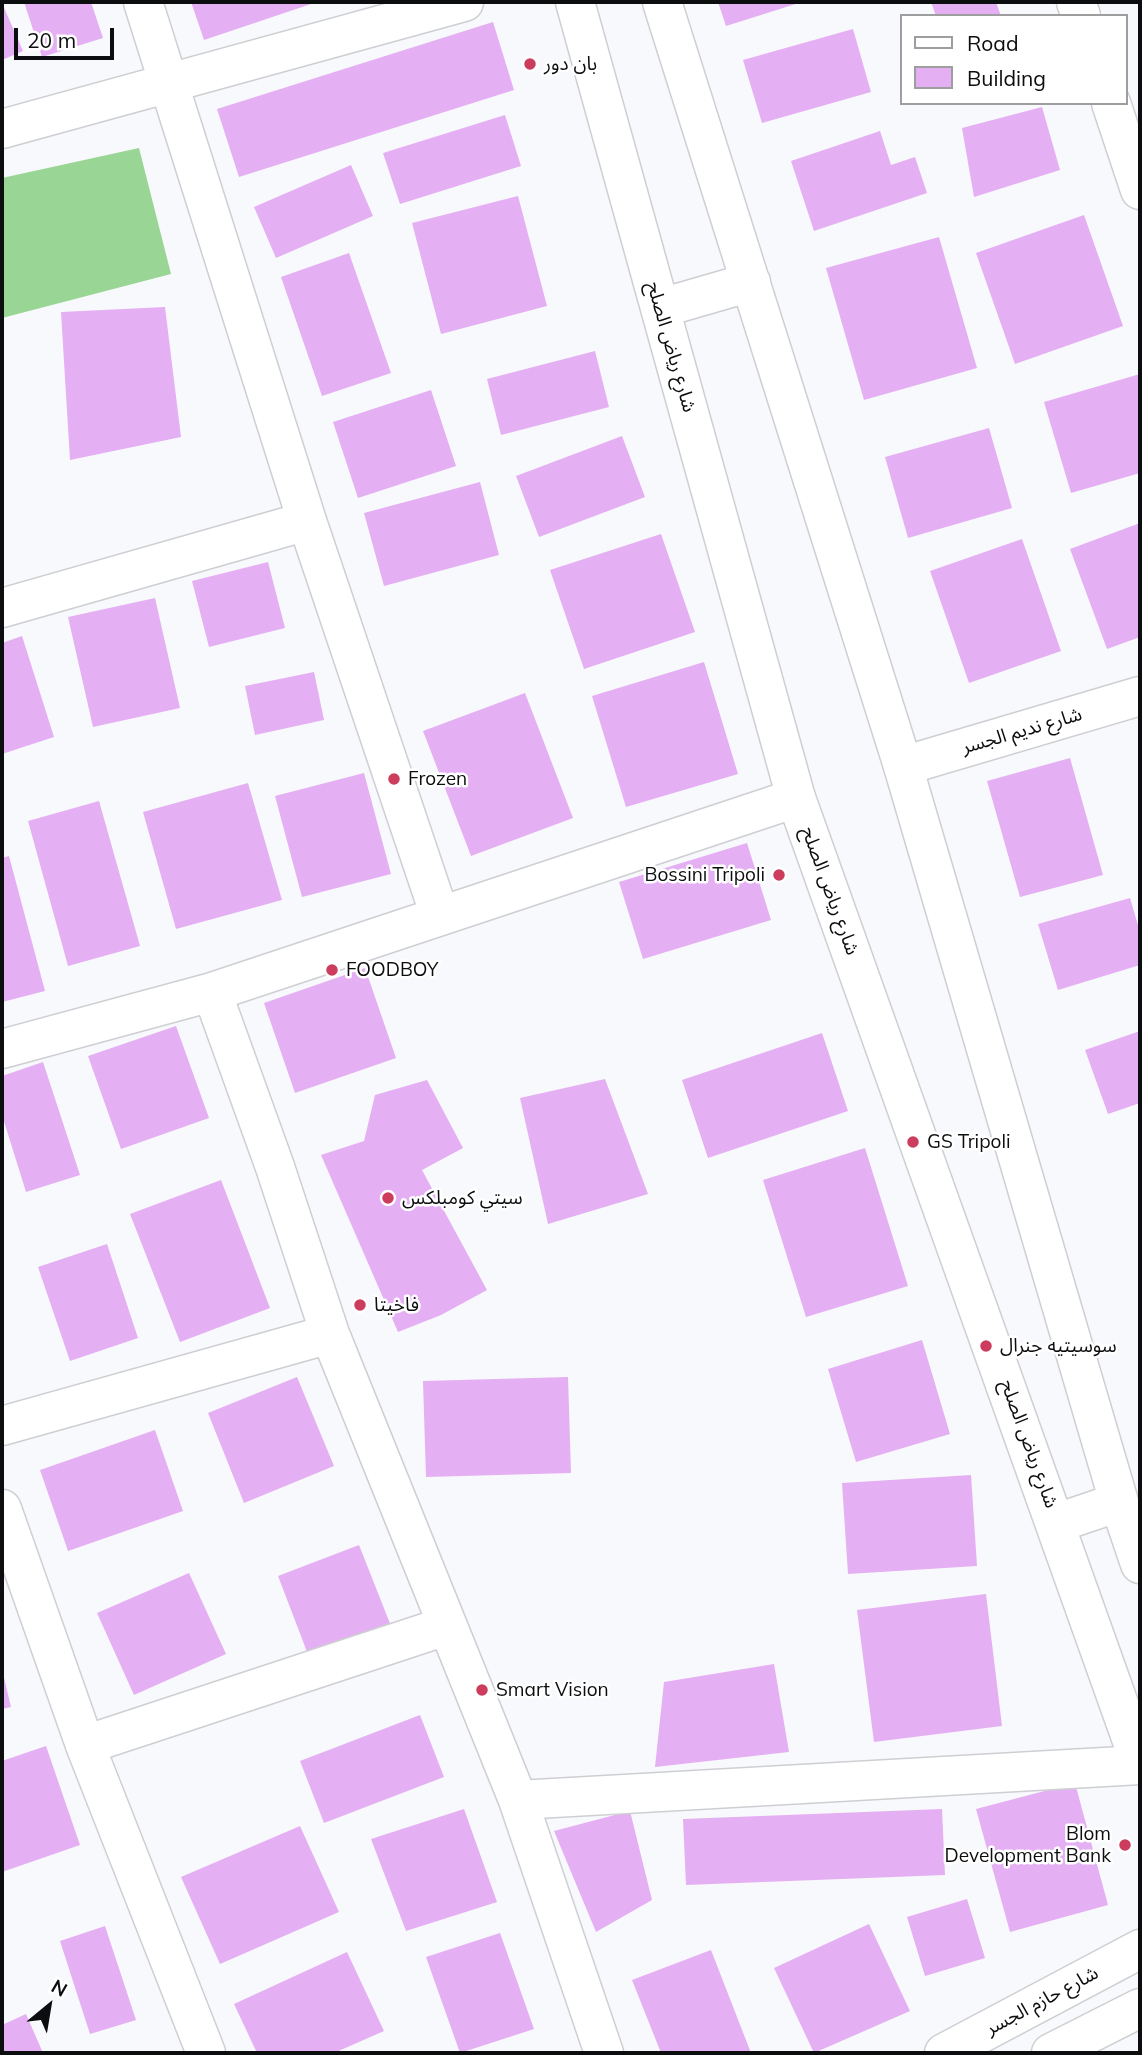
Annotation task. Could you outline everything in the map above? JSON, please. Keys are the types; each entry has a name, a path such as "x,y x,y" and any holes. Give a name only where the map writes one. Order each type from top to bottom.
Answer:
{"street":[{"path":"143,2 307,521 440,916"},
{"path":"2,129 464,2"},
{"name":"شارع رياض الصلح","path":"575,2 796,798 1057,1523 1140,1764"},
{"path":"662,2 903,766 1119,1502 1140,1564"},
{"path":"1112,105 1140,190"},
{"path":"661,308 751,282"},
{"path":"2,608 307,521"},
{"name":"شارع نديم الجسر","path":"903,766 1140,696"},
{"path":"2,1049 212,992 796,798"},
{"path":"212,992 275,1167 330,1334 518,1800 604,2053"},
{"path":"2,1426 330,1334"},
{"path":"1057,1523 1119,1502"},
{"path":"2,1509 85,1745 206,2053"},
{"path":"85,1745 446,1626"},
{"path":"518,1800 1140,1764"},
{"name":"شارع حازم الجسر","path":"944,2053 1140,1950"},
{"path":"1051,2053 1140,2008"}],"green space":[{"path":"139,148 171,274 2,318 2,178"}],"building":[{"path":"24,2 91,2 103,38 42,57"},
{"path":"191,2 317,2 204,40"},
{"path":"718,2 802,2 726,26"},
{"path":"931,2 996,2 1000,14 935,14"},
{"path":"2,3 23,51 2,60"},
{"path":"493,22 514,90 239,177 217,109"},
{"path":"853,29 871,92 762,123 743,60"},
{"path":"1042,107 1060,170 974,197 962,128"},
{"path":"505,115 521,166 400,204 383,153"},
{"path":"880,131 891,165 915,157 927,193 814,231 791,161"},
{"path":"351,165 373,216 276,258 254,207"},
{"path":"518,196 547,306 441,334 412,223"},
{"path":"1084,215 1123,326 1015,364 976,253"},
{"path":"939,237 977,368 864,400 826,268"},
{"path":"349,253 391,373 322,396 281,277"},
{"path":"165,307 181,437 70,460 61,312"},
{"path":"595,351 609,407 501,435 487,379"},
{"path":"1140,374 1140,473 1071,493 1044,402"},
{"path":"431,390 456,466 358,498 333,422"},
{"path":"989,428 1012,508 908,538 885,457"},
{"path":"622,436 645,497 539,537 516,476"},
{"path":"480,482 499,555 384,586 364,513"},
{"path":"1140,523 1140,637 1107,649 1070,549"},
{"path":"661,534 695,632 584,669 550,570"},
{"path":"1022,539 1061,651 969,683 930,571"},
{"path":"268,562 285,628 209,647 192,581"},
{"path":"155,598 180,708 93,727 68,617"},
{"path":"22,636 54,737 2,754 2,643"},
{"path":"704,662 738,774 626,807 592,696"},
{"path":"314,672 324,720 255,735 245,686"},
{"path":"525,693 573,818 471,856 423,731"},
{"path":"1070,758 1103,875 1020,897 987,781"},
{"path":"364,773 391,874 302,897 275,796"},
{"path":"248,783 282,900 176,929 143,812"},
{"path":"99,801 140,946 68,966 28,821"},
{"path":"747,843 771,920 643,959 619,882"},
{"path":"9,856 45,991 2,1002 2,858"},
{"path":"1130,898 1140,932 1140,965 1058,990 1038,924"},
{"path":"365,968 396,1058 295,1093 264,1003"},
{"path":"176,1026 209,1118 121,1149 88,1056"},
{"path":"1140,1031 1140,1103 1108,1114 1085,1050"},
{"path":"822,1033 848,1111 708,1158 682,1080"},
{"path":"43,1062 80,1175 26,1192 2,1115 2,1076"},
{"path":"605,1079 648,1194 548,1224 520,1098"},
{"name":"سيتي كومبلكس","path":"427,1080 463,1148 422,1170 487,1290 441,1315 398,1332 321,1155 364,1141 375,1095"},
{"path":"865,1148 908,1286 806,1317 763,1180"},
{"path":"221,1180 270,1308 180,1342 130,1214"},
{"path":"107,1244 138,1338 70,1361 38,1267"},
{"path":"922,1340 950,1434 856,1462 828,1369"},
{"path":"297,1377 334,1466 244,1503 208,1413"},
{"path":"568,1377 571,1473 426,1477 423,1381"},
{"path":"155,1430 183,1511 68,1551 40,1470"},
{"path":"971,1475 977,1566 848,1574 842,1483"},
{"path":"359,1545 391,1626 309,1657 278,1576"},
{"path":"189,1573 226,1654 134,1695 97,1613"},
{"path":"986,1594 1002,1726 874,1742 857,1610"},
{"path":"774,1664 789,1752 655,1767 664,1682"},
{"path":"2,1669 11,1707 2,1709"},
{"path":"420,1715 444,1777 324,1823 300,1761"},
{"path":"46,1746 80,1845 2,1872 2,1761"},
{"path":"1075,1783 1108,1905 1010,1932 976,1809"},
{"path":"464,1809 497,1902 406,1931 371,1839"},
{"path":"942,1809 945,1875 686,1885 683,1819"},
{"path":"630,1811 652,1900 596,1932 554,1831"},
{"path":"300,1826 339,1912 220,1964 181,1877"},
{"path":"967,1899 985,1958 925,1976 907,1917"},
{"path":"869,1924 910,2011 814,2053 774,1968"},
{"path":"105,1926 136,2020 90,2034 60,1941"},
{"path":"500,1933 534,2029 460,2053 426,1957"},
{"path":"711,1950 751,2053 661,2053 632,1980"},
{"path":"347,1952 384,2031 334,2053 257,2053 234,2004"},
{"path":"26,2014 43,2053 2,2053 2,2025"}],"place":[{"name":"بان دور","path":"530,64"},
{"name":"Frozen","path":"394,779"},
{"name":"Bossini Tripoli","path":"779,875"},
{"name":"FOODBOY","path":"332,970"},
{"name":"GS Tripoli","path":"913,1142"},
{"name":"سيتي كومبلكس","path":"388,1198"},
{"name":"فاخيتا","path":"360,1305"},
{"name":"سوسيتيه جنرال","path":"986,1346"},
{"name":"Smart Vision","path":"482,1690"},
{"name":"Blom Development Bank","path":"1125,1845"}]}
